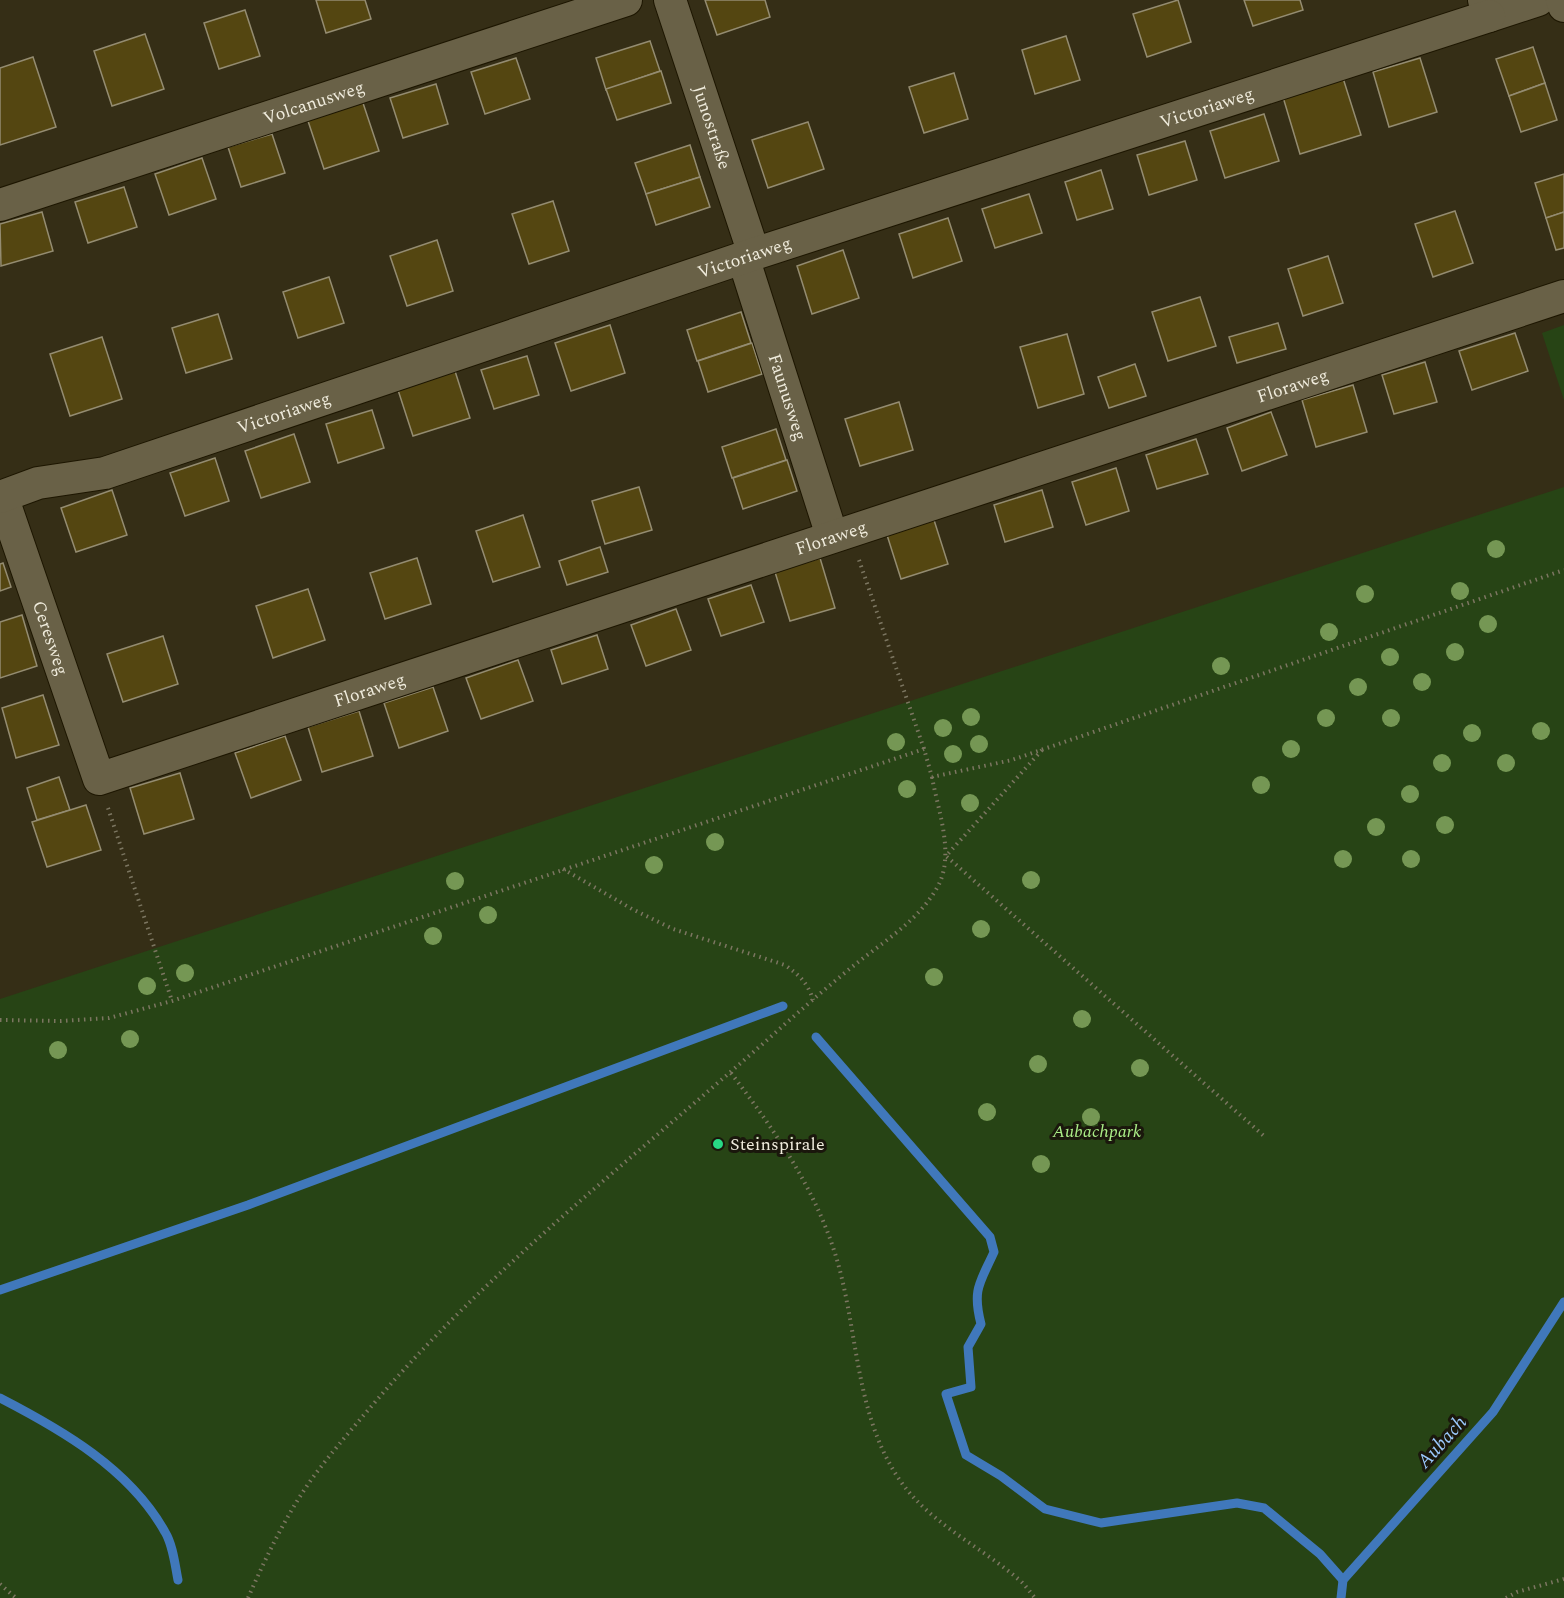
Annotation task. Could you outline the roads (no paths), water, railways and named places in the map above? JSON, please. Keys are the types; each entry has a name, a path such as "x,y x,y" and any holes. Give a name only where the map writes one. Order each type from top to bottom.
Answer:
{"street":[{"name":"Volcanusweg","path":"0,206 626,0"},
{"name":"Junostraße","path":"670,0 749,256"},
{"name":"Victoriaweg","path":"1,496 38,483 105,472 1487,8 1538,0"},
{"path":"1562,0 1564,6"},
{"name":"Faunusweg","path":"749,256 841,533"},
{"name":"Floraweg","path":"99,779 1564,296"},
{"name":"Ceresweg","path":"1,496 99,779"}],"waterway":[{"path":"0,1290 248,1205 783,1006"},
{"path":"816,1037 990,1237 994,1252 981,1279 977,1294 981,1324 968,1347 971,1387 946,1394 966,1455 1001,1476 1045,1509 1101,1523 1237,1503 1264,1508 1320,1554 1343,1580"},
{"name":"Aubach","path":"1341,1598 1343,1580 1493,1412 1564,1302"},
{"path":"0,1398 93,1453 133,1489 150,1509 168,1537 178,1580"}],"place":[{"name":"Steinspirale","path":"718,1144"}],"park label":[{"name":"Aubachpark","path":"1097,1131"}]}
